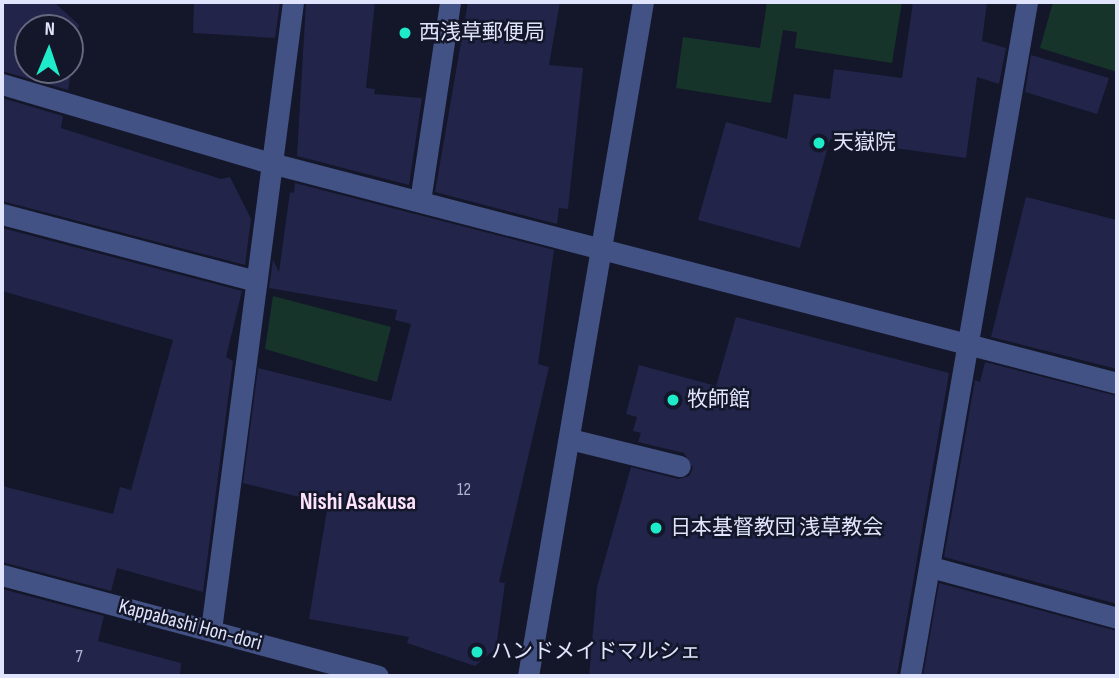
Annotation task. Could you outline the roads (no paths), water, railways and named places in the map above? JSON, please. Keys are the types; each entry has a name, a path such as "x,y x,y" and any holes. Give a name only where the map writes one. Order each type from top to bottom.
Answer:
{"street":[{"path":"211,629 293,2"},
{"path":"420,201 450,2"},
{"path":"528,676 603,250 643,2"},
{"path":"910,676 1027,2"},
{"path":"2,84 271,163 603,250 968,341 1117,383"},
{"path":"2,214 256,281"},
{"path":"570,439 680,466"},
{"path":"931,567 1117,618"},
{"name":"Kappabashi Hon-dori","path":"2,575 378,676"}],"place":[{"name":"西浅草郵便局","path":"405,33"},
{"name":"天嶽院","path":"819,143"},
{"name":"牧師館","path":"673,400"},
{"name":"日本基督教団 浅草教会","path":"656,528"},
{"name":"ハンドメイドマルシェ","path":"477,652"}],"district":[{"name":"Nishi Asakusa","path":"358,502"}]}
